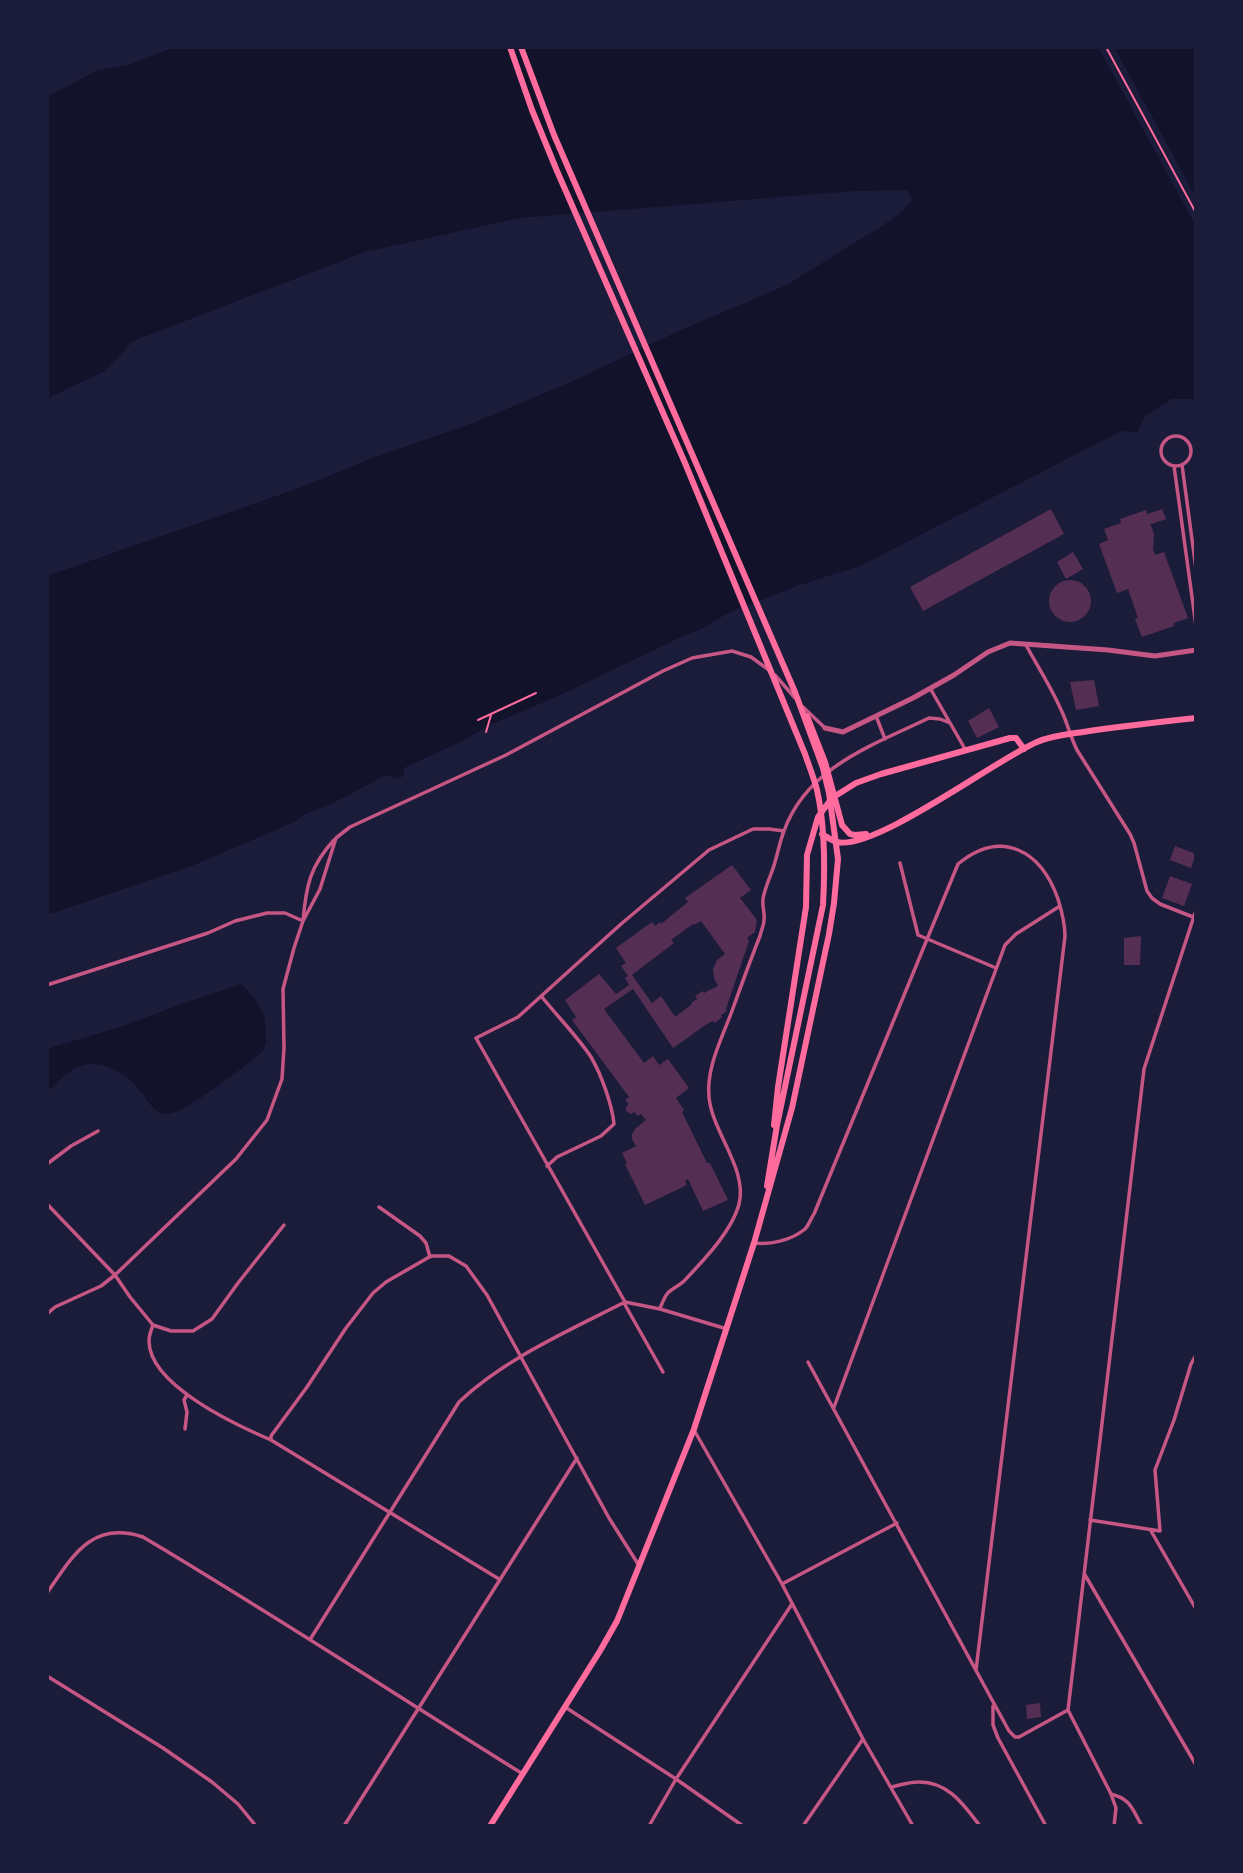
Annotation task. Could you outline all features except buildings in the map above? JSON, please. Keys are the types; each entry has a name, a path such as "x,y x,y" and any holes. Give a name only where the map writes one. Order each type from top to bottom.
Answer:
{"main road":[{"path":"510,47 557,171 690,475 805,754 817,792 825,875 823,905 770,1165"},
{"path":"521,47 554,135 821,750 842,825 849,834 862,835 882,831"},
{"path":"490,1826 617,1620 694,1429 754,1243 792,1108 829,934 838,859 823,768 795,692"},
{"path":"822,834 836,842 848,842 882,831 1024,748 1049,738 1196,718"},
{"path":"763,1213 778,1087 806,907 807,855 818,817 832,798 856,783 881,774 1010,738 1016,738 1024,748"}],"street":[{"path":"1173,436 1183,438 1191,447 1188,460 1182,465 1174,466 1163,460 1161,450 1164,441 1173,436"},
{"path":"1182,465 1196,569"},
{"path":"1174,466 1196,626"},
{"path":"47,1314 55,1307 101,1286 115,1275 236,1159 267,1120 282,1079 285,1048 284,989 303,921 306,893 312,872 321,855 336,838 351,827 506,754 663,671 704,655 732,651 751,657 775,675 825,728 843,732 930,688 999,646 1010,643 1155,656 1196,650"},
{"path":"1025,643 1061,710 1079,753 1130,834 1147,891 1160,904 1193,917"},
{"path":"930,688 965,749"},
{"path":"876,716 885,739"},
{"path":"660,1309 668,1293 710,1254 733,1219 739,1204 737,1172 708,1096 710,1074 760,936 765,919 763,897 784,831 796,806 814,782 829,769 929,718 950,723"},
{"path":"663,1372 476,1038 518,1017 621,924 709,850 753,829 784,831"},
{"path":"303,921 320,889 336,838"},
{"path":"754,1243 767,1244 785,1240 805,1228 814,1214 958,864 979,850 997,846 1018,850 1035,860 1046,873 1060,906 1065,936 976,1670"},
{"path":"900,863 918,935 996,968"},
{"path":"834,1408 996,968 1009,940 1032,922 1060,906"},
{"path":"1114,1826 1116,1808 1111,1794 1068,1710 1144,1069 1196,910"},
{"path":"47,985 208,933 235,921 267,913 285,914 303,921"},
{"path":"541,996 591,1057 609,1099 614,1124 601,1136 557,1157 547,1166"},
{"path":"47,1164 98,1131"},
{"path":"47,1204 115,1275 153,1325 171,1331 193,1331 212,1319 284,1225"},
{"path":"379,1207 420,1236 426,1243 430,1257"},
{"path":"271,1440 271,1436 373,1293 386,1282 430,1257 449,1256 466,1266 487,1295 609,1518 639,1566"},
{"path":"310,1639 459,1402 476,1385 520,1357 625,1303 660,1309 726,1329"},
{"path":"153,1325 149,1339 152,1355 164,1373 187,1395 271,1440 499,1579"},
{"path":"1090,1521 1160,1531 1155,1469 1196,1355"},
{"path":"808,1362 1006,1727 1015,1737 1019,1737 1068,1710"},
{"path":"186,1429 187,1412 184,1400 187,1395"},
{"path":"694,1429 782,1584 863,1739 913,1826"},
{"path":"344,1826 577,1458"},
{"path":"782,1584 897,1524"},
{"path":"1151,1531 1196,1609"},
{"path":"47,1593 82,1545 97,1537 130,1533 143,1537 523,1774"},
{"path":"1084,1573 1196,1765"},
{"path":"649,1826 676,1779 792,1604"},
{"path":"47,1676 163,1748 212,1782 238,1804 256,1826"},
{"path":"993,1703 993,1725 998,1738 1046,1826"},
{"path":"565,1707 743,1826"},
{"path":"803,1826 863,1739"},
{"path":"891,1787 918,1782 942,1786 962,1802 980,1826"},
{"path":"1111,1794 1123,1797 1129,1802 1142,1826"}],"path":[{"path":"1106,47 1196,213"},
{"path":"478,720 536,693"},
{"path":"486,732 492,714"}],"shaded area":[{"path":"174,47 1196,47 1196,395 1194,399 1172,399 1145,416 1137,432 1121,431 862,565 797,586 728,613 703,628 492,724 404,768 403,776 398,779 386,775 336,802 305,814 296,821 194,865 47,915 47,576 302,487 370,459 473,423 571,382 679,331 787,285 885,224 903,211 912,200 907,190 854,191 519,218 365,252 133,341 105,371 54,395 47,401 47,97 98,70 129,65"},
{"path":"242,984 255,999 265,1018 266,1042 263,1051 185,1108 166,1114 158,1112 128,1079 101,1065 91,1064 72,1070 47,1092 47,1049 123,1026"}],"pier":[{"path":"1098,47 1114,47 1196,197 1196,226"}]}
